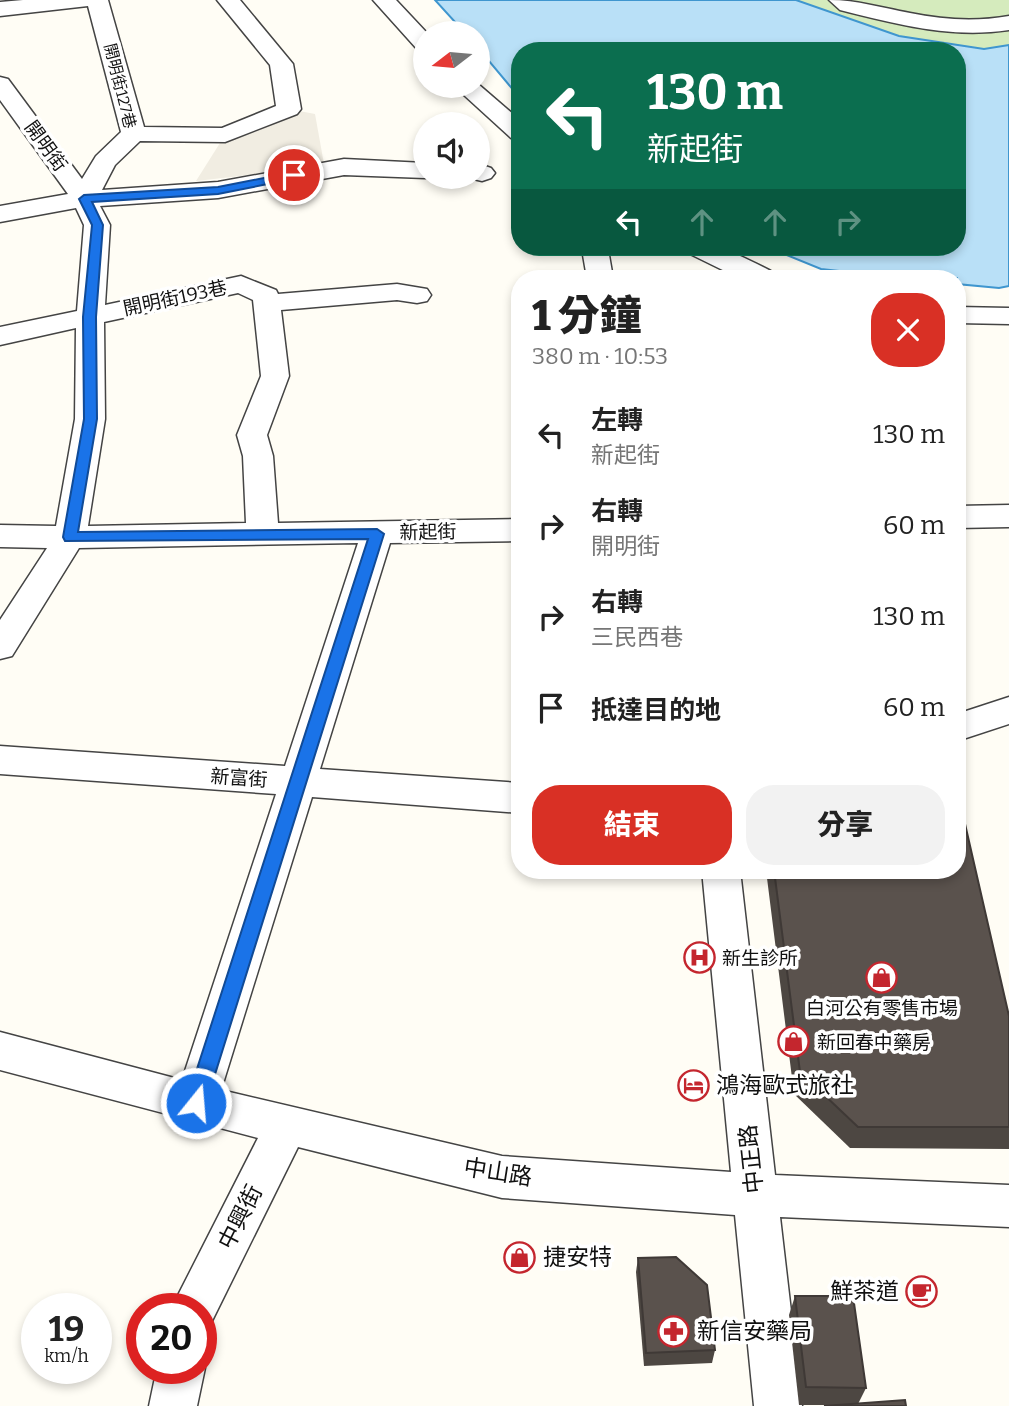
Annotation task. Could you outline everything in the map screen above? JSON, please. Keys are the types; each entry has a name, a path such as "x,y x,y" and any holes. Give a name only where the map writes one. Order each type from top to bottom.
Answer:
{"street":[{"path":"0,9 85,0"},
{"name":"開明街127巷","path":"84,199 105,160 134,134 97,0"},
{"path":"134,134 225,135 289,109 281,64 228,0"},
{"path":"384,0 413,31"},
{"path":"840,0 848,5 923,23 994,26 1009,23"},
{"name":"開明街","path":"0,84 84,199 97,225 90,317 90,419 70,537 0,647"},
{"path":"480,98 511,125"},
{"path":"0,117 30,126"},
{"path":"0,214 84,199 218,190 344,166 413,169"},
{"path":"715,256 744,270"},
{"name":"開明街193巷","path":"0,336 241,284 266,296 267,303"},
{"path":"263,534 258,456 252,435 275,376 267,303 397,292 417,295"},
{"path":"966,315 1009,316"},
{"path":"966,517 1009,516"},
{"name":"新起街","path":"0,536 377,534 511,530"},
{"path":"196,1103 377,534"},
{"path":"966,725 1009,710"},
{"name":"新富街","path":"0,760 511,797"},
{"name":"中正路","path":"722,879 778,1406"},
{"name":"中山路","path":"0,1051 196,1103 502,1177 755,1195 1009,1206"},
{"name":"中興街","path":"202,1293 287,1124"},
{"path":"173,1406 178,1384"}],"green space":[{"path":"796,0 1009,0 1009,45 984,49 966,46 966,42 938,42 899,36"}],"shaded area":[{"path":"289,109 315,114 324,164 196,181 225,135"}],"water":[{"path":"435,0 796,0 899,36 938,42 511,42 511,87 490,62 490,21 454,21"},
{"path":"1009,45 1009,286 999,288 966,285 966,270 830,270 789,256 966,256 966,46 984,49"}],"building":[{"name":"白河公有零售市場","path":"966,828 1009,1016 1009,1127 858,1127 800,1072 775,879 966,879"},
{"name":"新信安藥局","path":"676,1257 707,1285 715,1350 646,1353 638,1258"},
{"path":"795,1296 853,1296 866,1388 806,1387"},
{"path":"905,1400 906,1406 824,1406"}],"place":[{"name":"新生診所","path":"699,958"},
{"name":"白河公有零售市場","path":"882,977"},
{"name":"新回春中藥房","path":"794,1042"},
{"name":"鴻海歐式旅社","path":"693,1085"},
{"name":"捷安特","path":"520,1257"},
{"name":"鮮茶道","path":"922,1291"},
{"name":"新信安藥局","path":"674,1331"}],"route":[{"path":"196,1103 377,534 70,537 90,419 90,317 97,225 84,199 218,190 294,175"}]}
